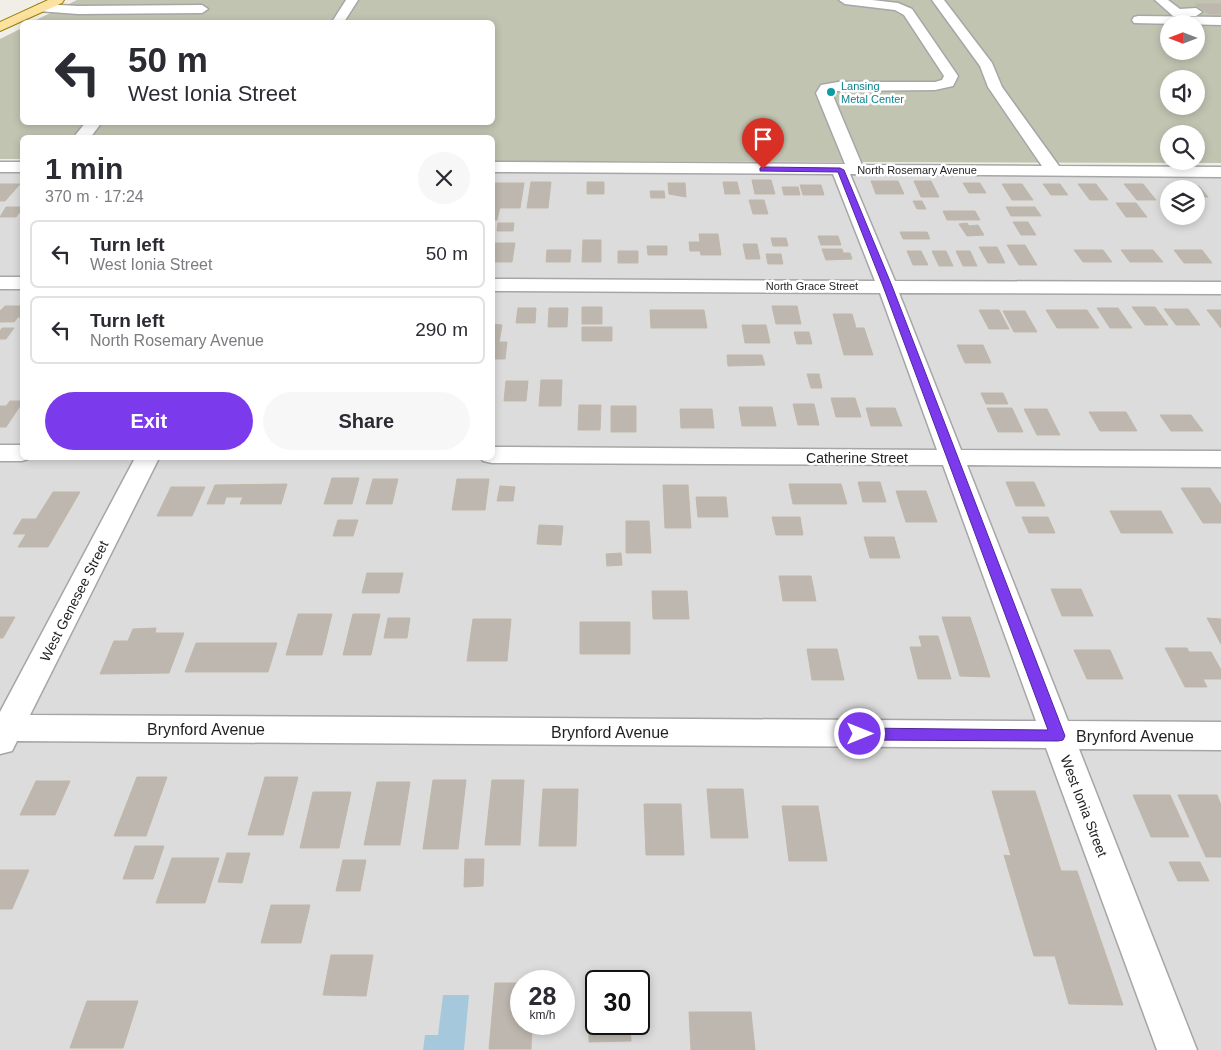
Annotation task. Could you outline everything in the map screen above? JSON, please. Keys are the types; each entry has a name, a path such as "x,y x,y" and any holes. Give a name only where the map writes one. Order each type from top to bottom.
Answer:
{"main road":[{"path":"0,14 30,0"},
{"path":"0,28 58,0"}],"street":[{"path":"191,20 211,0"},
{"path":"339,20 352,0"},
{"name":"West Ionia Street","path":"845,0 898,7 908,12 952,76 948,83 935,86 838,86 826,88 823,93 887,286 1176,1050"},
{"path":"938,0 987,66 995,87 1054,171"},
{"path":"1160,0 1176,12 1198,12"},
{"path":"1181,0 1215,21"},
{"path":"42,8 78,10 202,9"},
{"path":"1141,15 1155,20 1215,21"},
{"path":"83,135 91,125"},
{"path":"0,167 20,167"},
{"name":"North Rosemary Avenue","path":"495,168 1221,172"},
{"path":"0,283 20,283"},
{"name":"North Grace Street","path":"495,284 1221,288"},
{"path":"0,453 20,453"},
{"name":"Catherine Street","path":"495,455 1221,459"},
{"name":"West Genesee Street","path":"3,733 147,460"},
{"name":"Brynford Avenue","path":"3,733 1221,736"}],"shaded area":[{"name":"Lansing Metal Center","path":"77,0 1221,0 1221,163 1205,163 1205,125 1160,125 1160,163 495,161 495,135 20,135 20,159 0,159 0,39 20,29 20,125 495,125 495,20 36,20"},
{"path":"0,167 20,167 20,460 495,460 495,168 1221,171 1221,1050 0,1050"}],"water":[{"path":"443,995 469,995 464,1050 423,1050 425,1035 438,1035"}],"building":[{"path":"1195,4 1221,4 1221,14 1209,14"},
{"path":"752,180 771,180 775,194 755,194"},
{"path":"871,181 898,181 904,194 876,194"},
{"path":"914,181 931,181 939,197 921,197"},
{"path":"531,182 551,182 548,208 527,208"},
{"path":"587,182 604,182 604,194 587,194"},
{"path":"723,182 737,182 740,194 725,194"},
{"path":"495,183 505,183 497,220 495,220"},
{"path":"505,183 524,183 520,208 500,208"},
{"path":"668,183 685,183 686,197 669,194"},
{"path":"963,183 980,183 986,193 969,193"},
{"path":"0,184 20,184 5,201 0,201"},
{"path":"1002,184 1022,184 1033,200 1012,200"},
{"path":"1043,184 1060,184 1068,195 1051,195"},
{"path":"1078,184 1096,184 1108,200 1090,200"},
{"path":"1124,184 1143,184 1156,200 1137,200"},
{"path":"800,185 821,185 824,195 803,195"},
{"path":"782,187 798,187 800,195 784,195"},
{"path":"650,191 664,191 665,198 651,198"},
{"path":"749,200 764,200 768,214 753,214"},
{"path":"913,201 922,201 926,209 917,209"},
{"path":"1116,203 1136,203 1147,217 1126,217"},
{"path":"6,207 20,207 20,212 16,217 0,217"},
{"path":"1006,207 1035,207 1041,216 1011,216"},
{"path":"943,211 975,211 980,220 947,220"},
{"path":"1013,222 1028,222 1036,235 1021,235"},
{"path":"498,223 514,223 513,231 497,231"},
{"path":"967,223 969,226 978,225 984,235 967,236 959,224"},
{"path":"900,232 927,232 930,239 903,239"},
{"path":"699,234 718,234 721,255 701,255 700,251 690,251 689,242 700,242"},
{"path":"818,236 838,236 841,245 821,245"},
{"path":"771,238 786,238 788,246 773,246"},
{"path":"583,240 601,240 601,262 582,262"},
{"path":"495,243 515,243 512,262 495,262"},
{"path":"743,244 757,244 760,259 746,259"},
{"path":"1007,245 1025,245 1037,265 1019,265"},
{"path":"647,246 667,246 667,255 648,255"},
{"path":"979,247 997,247 1005,263 988,263"},
{"path":"822,249 842,249 843,253 850,253 852,259 826,260"},
{"path":"547,250 571,250 570,262 546,262"},
{"path":"1074,250 1103,250 1112,262 1083,262"},
{"path":"1121,250 1153,250 1163,262 1130,262"},
{"path":"1174,250 1202,250 1212,263 1184,263"},
{"path":"618,251 638,251 638,263 618,263"},
{"path":"907,251 921,251 928,265 913,265"},
{"path":"932,251 946,251 953,266 939,266"},
{"path":"956,251 970,251 977,266 963,266"},
{"path":"766,254 781,254 783,264 768,264"},
{"path":"5,306 20,306 20,317 14,322 0,322 0,311"},
{"path":"772,306 797,306 801,324 776,324"},
{"path":"582,307 602,307 602,324 582,324"},
{"path":"1132,307 1155,307 1168,325 1145,325"},
{"path":"518,308 536,308 535,323 516,323"},
{"path":"549,308 568,308 567,327 548,327"},
{"path":"1097,308 1118,308 1132,328 1110,328"},
{"path":"1164,309 1188,309 1200,325 1176,325"},
{"path":"650,310 704,310 707,328 651,328"},
{"path":"979,310 999,310 1009,329 989,329"},
{"path":"1046,310 1087,310 1099,328 1057,328"},
{"path":"1207,310 1221,310 1221,328"},
{"path":"1003,311 1025,311 1037,332 1014,332"},
{"path":"833,314 852,314 856,328 864,328 873,355 844,355"},
{"path":"495,324 502,325 499,342 507,342 505,359 495,359"},
{"path":"742,325 766,325 770,343 745,343"},
{"path":"582,327 612,327 612,341 582,341"},
{"path":"2,328 14,328 6,339 0,339"},
{"path":"794,332 809,332 812,344 797,344"},
{"path":"957,345 983,345 991,363 965,363"},
{"path":"727,355 762,355 765,365 728,366"},
{"path":"807,374 819,374 822,388 811,388"},
{"path":"541,380 562,380 561,406 539,406"},
{"path":"506,381 528,381 526,401 504,401"},
{"path":"981,393 1003,393 1008,404 986,404"},
{"path":"831,398 855,398 861,417 836,417"},
{"path":"10,401 20,401 20,406 6,427 0,427 0,406 6,406"},
{"path":"793,404 814,404 819,425 798,425"},
{"path":"579,405 601,405 600,430 578,430"},
{"path":"611,406 636,406 636,432 611,432"},
{"path":"739,407 772,407 776,426 742,426"},
{"path":"866,408 895,408 902,426 871,426"},
{"path":"987,408 1012,408 1023,432 998,432"},
{"path":"680,409 712,409 714,428 681,428"},
{"path":"1024,409 1047,409 1060,435 1037,435"},
{"path":"1089,412 1126,412 1137,431 1100,431"},
{"path":"1160,415 1191,415 1203,431 1171,431"},
{"path":"332,478 359,478 352,504 324,504"},
{"path":"373,479 398,479 392,504 366,504"},
{"path":"457,479 489,479 485,510 452,510"},
{"path":"858,482 880,482 886,502 863,502"},
{"path":"1006,482 1034,482 1045,506 1016,506"},
{"path":"287,484 281,504 240,504 243,497 226,497 224,504 207,504 215,485"},
{"path":"789,484 841,484 847,504 793,504"},
{"path":"663,485 688,485 691,528 665,528"},
{"path":"500,486 515,487 513,501 497,501"},
{"path":"171,487 205,487 192,516 157,516"},
{"path":"1181,488 1210,488 1221,505 1221,523 1203,523"},
{"path":"896,491 926,491 937,522 906,522"},
{"path":"53,492 80,492 48,547 18,547 26,534 13,534 22,519 36,519"},
{"path":"696,497 726,497 728,517 698,517"},
{"path":"1110,511 1161,511 1173,533 1121,533"},
{"path":"772,517 800,517 803,535 776,535"},
{"path":"1022,517 1048,517 1055,533 1029,533"},
{"path":"338,520 358,520 353,536 333,536"},
{"path":"626,521 649,521 651,553 626,553"},
{"path":"539,525 563,526 561,545 537,544"},
{"path":"864,537 894,537 900,558 870,558"},
{"path":"621,553 622,565 607,566 606,554"},
{"path":"367,573 403,573 399,593 362,593"},
{"path":"779,576 811,576 816,601 783,601"},
{"path":"1051,589 1081,589 1093,616 1062,616"},
{"path":"652,591 687,591 689,619 653,619"},
{"path":"298,614 332,614 322,655 286,655"},
{"path":"353,614 380,614 371,655 343,655"},
{"path":"0,617 15,617 3,638 0,638"},
{"path":"942,617 970,617 990,677 960,676"},
{"path":"388,618 410,618 407,638 384,638"},
{"path":"1207,618 1221,619 1221,644"},
{"path":"473,619 511,619 507,661 467,661"},
{"path":"580,622 630,622 630,654 580,654"},
{"path":"156,628 155,633 184,633 169,673 100,674 114,641 128,641 133,629"},
{"path":"919,636 938,636 951,679 918,679 910,647 922,647"},
{"path":"196,643 277,643 268,672 185,672"},
{"path":"1165,648 1187,648 1189,652 1211,652 1221,670 1221,679 1203,679 1207,687 1185,687"},
{"path":"807,649 837,649 844,680 812,680"},
{"path":"1074,650 1110,650 1123,679 1087,679"},
{"path":"137,777 167,777 146,836 114,836"},
{"path":"265,777 298,777 283,835 248,835"},
{"path":"433,780 466,780 458,849 423,849"},
{"path":"492,780 524,780 520,845 485,845"},
{"path":"36,781 70,781 55,815 20,815"},
{"path":"377,782 410,782 400,845 364,845"},
{"path":"543,789 578,789 576,846 539,846"},
{"path":"707,789 743,789 748,838 711,838"},
{"path":"992,791 1035,791 1061,871 1077,871 1123,1005 1069,1004 1055,956 1034,956 1004,855 1011,856"},
{"path":"313,792 351,792 339,848 300,848"},
{"path":"1133,795 1170,795 1189,837 1151,837"},
{"path":"1178,795 1217,795 1221,805 1221,857 1206,857"},
{"path":"644,804 681,804 684,855 646,855"},
{"path":"782,806 818,806 827,861 789,861"},
{"path":"135,846 164,846 153,879 123,879"},
{"path":"227,853 250,853 242,883 218,882"},
{"path":"172,858 219,858 205,903 156,903"},
{"path":"465,859 484,859 483,886 464,887"},
{"path":"343,860 366,860 360,891 336,891"},
{"path":"1169,862 1200,862 1209,881 1178,881"},
{"path":"0,870 29,870 12,909 0,909"},
{"path":"271,905 310,905 301,943 261,943"},
{"path":"331,955 373,955 366,996 323,995"},
{"path":"495,983 510,983 510,1035 532,1035 531,1049 489,1049"},
{"path":"87,1001 138,1001 123,1048 70,1048"},
{"path":"689,1012 751,1012 755,1050 691,1050"},
{"path":"589,1035 631,1035 631,1041 589,1042"}],"place":[{"name":"Lansing Metal Center","path":"831,92"}],"route":[{"path":"763,169 840,170 887,286 1058,736 860,734"}]}
